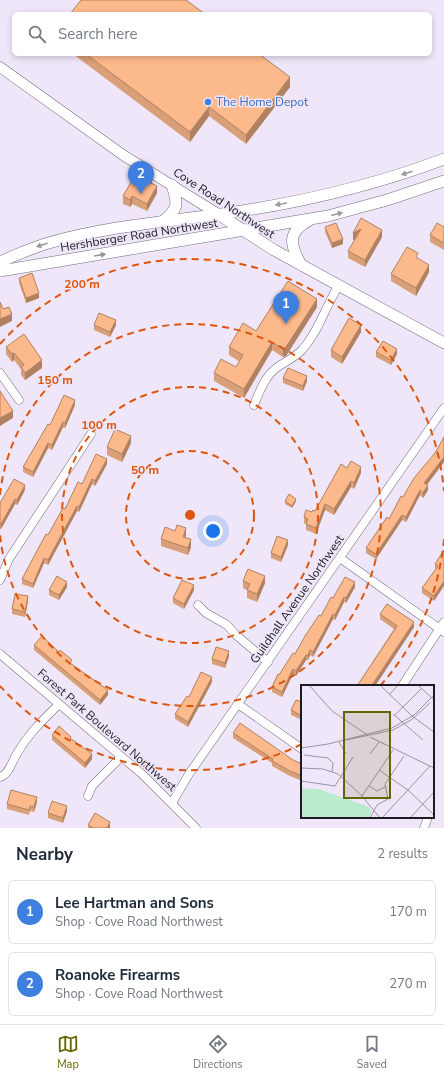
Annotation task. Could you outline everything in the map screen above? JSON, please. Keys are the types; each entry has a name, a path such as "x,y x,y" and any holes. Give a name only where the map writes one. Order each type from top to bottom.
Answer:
{"main road":[{"name":"Hershberger Road Northwest","path":"0,262 45,244 111,230 290,203 342,192 377,182 444,159"},
{"name":"Hershberger Road Northwest","path":"0,271 315,218 358,208 444,181"},
{"path":"162,222 173,212 177,204 172,185"},
{"name":"Cove Road Northwest","path":"218,214 301,265 444,343"},
{"path":"301,265 293,251 293,234 302,225 315,218"}],"street":[{"name":"Cove Road Northwest","path":"0,67 123,155 218,214"},
{"path":"254,405 265,380 271,373 302,350 316,330 328,302 339,285"},
{"path":"0,373 20,400"},
{"name":"Guildhall Avenue Northwest","path":"172,803 189,774 444,408"},
{"path":"0,580 9,559 91,434"},
{"path":"340,558 443,628 403,685"},
{"path":"198,606 206,613 228,625 236,635 268,662"},
{"name":"Forest Park Boulevard Northwest","path":"0,654 121,756 172,803 196,828"},
{"path":"0,777 8,772 21,746 59,704"},
{"path":"238,704 301,748"},
{"path":"88,796 97,781 121,756"},
{"path":"424,828 428,818"}],"building":[{"path":"81,0 186,0 202,12 72,12"},
{"name":"The Home Depot","path":"89,56 262,56 290,77 246,135 209,107 190,132"},
{"path":"138,170 152,177 149,182 157,186 147,204 132,196 130,200 123,196"},
{"path":"361,218 382,230 365,260 348,251 361,229 353,233"},
{"path":"336,223 343,239 332,243 325,227"},
{"path":"437,223 444,227 444,243 430,235"},
{"path":"407,247 418,253 416,257 429,265 416,288 391,274"},
{"path":"32,273 39,293 26,298 19,278"},
{"path":"288,281 317,299 286,347 283,349 272,342 244,389 214,373 221,359 236,367 243,355 229,347 243,323 256,331"},
{"path":"0,302 3,309 9,307 12,314 0,319"},
{"path":"99,313 116,320 110,332 94,325"},
{"path":"349,318 361,325 342,357 331,350"},
{"path":"24,334 42,360 25,373 21,367 24,365 14,353 12,354 6,347"},
{"path":"383,341 397,349 391,360 376,352"},
{"path":"288,368 307,376 303,386 283,378"},
{"path":"0,391 13,411 0,418"},
{"path":"64,395 75,400 65,423 63,422 52,445 48,443 33,472 23,467 48,424 50,425"},
{"path":"115,429 131,436 122,454 107,447"},
{"path":"444,437 444,457 424,483 428,485 423,493 420,490 406,517 402,515 376,554 366,548 387,517 389,519 401,496 403,497 414,478 435,453"},
{"path":"96,454 107,459 95,481 92,479 79,507 77,506 48,560 44,558 33,584 22,579 46,534 48,535 63,508 65,509 78,482 82,484"},
{"path":"351,461 361,467 354,483 351,481 334,509 325,504 316,528 306,524 308,519 304,517 306,510 312,512 313,510 315,511 341,464 347,468"},
{"path":"14,479 25,485 17,500 15,499 0,524 0,503"},
{"path":"289,494 296,499 292,506 285,501"},
{"path":"177,525 186,528 183,537 191,539 188,548 161,539 165,527 175,531"},
{"path":"277,536 288,540 281,557 271,553"},
{"path":"444,550 444,581 434,596 422,588 438,566 435,564"},
{"path":"248,569 265,576 257,594 247,590 250,584 243,581"},
{"path":"57,576 67,582 59,595 49,590"},
{"path":"345,577 355,582 346,598 344,597 335,615 333,614 313,652 310,650 296,671 293,669 282,692 272,687 278,674 279,675 293,653 295,654 305,636 319,615 321,616 331,597 333,598"},
{"path":"182,580 194,585 184,604 173,598"},
{"path":"15,594 28,596 25,612 12,609"},
{"path":"387,604 414,622 372,685 358,685 397,626 380,614"},
{"path":"42,636 59,652 60,650 72,660 70,663 108,690 100,700 34,645"},
{"path":"216,647 229,651 225,663 212,659"},
{"path":"201,672 212,677 188,722 175,714 187,696 189,697"},
{"path":"296,700 301,702 301,715 291,710"},
{"path":"240,723 293,760 301,764 301,776 272,761 273,759 233,733"},
{"path":"59,726 71,737 70,738 92,754 85,763 52,735"},
{"path":"11,790 37,797 34,807 30,806 29,810 7,804"},
{"path":"52,801 67,806 63,818 48,813"},
{"path":"95,813 110,822 107,828 94,828 88,825"}],"place":[{"name":"The Home Depot","path":"208,102"},
{"name":"Roanoke Firearms","path":"141,194"},
{"name":"Lee Hartman and Sons","path":"286,324"}]}
